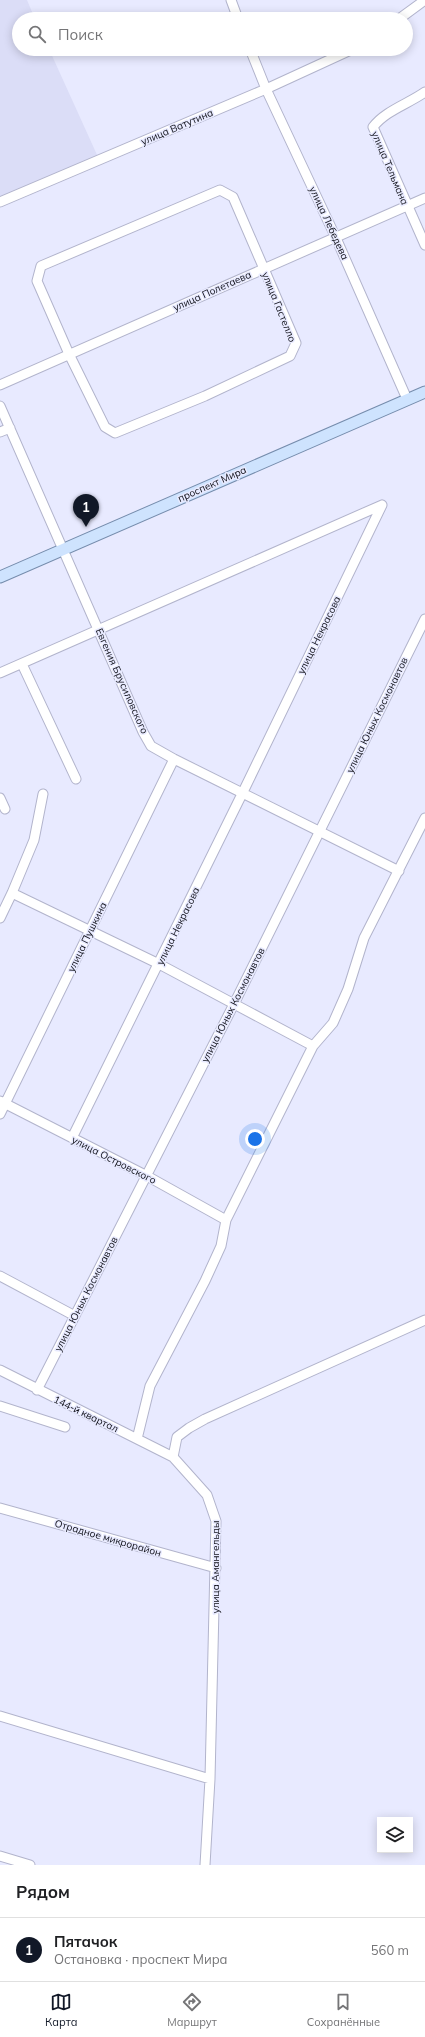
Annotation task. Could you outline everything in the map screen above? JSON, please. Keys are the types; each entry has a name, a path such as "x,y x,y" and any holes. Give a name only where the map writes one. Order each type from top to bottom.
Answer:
{"main road":[{"name":"проспект Мира","path":"0,577 407,399 424,394"}],"street":[{"path":"231,0 235,12"},
{"path":"409,12 425,0"},
{"name":"улица Лебедева","path":"253,56 266,89 336,238 407,399"},
{"name":"улица Ватутина","path":"0,202 266,89 338,56"},
{"name":"улица Тельмана","path":"425,92 411,102 379,118 373,127 425,245"},
{"name":"улица Гастелло","path":"220,190 233,197 263,268 296,344 290,356 205,396 115,433 105,427 69,354 37,282 41,266 220,190"},
{"name":"улица Полетаева","path":"0,385 425,198"},
{"name":"Евгения Брусиловского","path":"0,406 99,628 143,732 151,746 174,759 243,792 399,871"},
{"path":"0,432 10,428"},
{"name":"улица Некрасова","path":"0,673 99,628 382,505 159,964 72,1138"},
{"name":"улица Юных Космонавтов","path":"37,1390 234,1004 425,619"},
{"path":"22,664 76,779"},
{"name":"улица Пушкина","path":"0,1114 2,1103 174,759"},
{"path":"0,918 34,840 43,794"},
{"path":"0,798 5,809"},
{"path":"137,1439 150,1386 206,1281 221,1246 226,1220 312,1046 333,1024 348,988 364,938 425,818"},
{"path":"12,893 159,964 312,1046"},
{"name":"улица Островского","path":"2,1103 147,1176 226,1220"},
{"path":"0,1276 75,1316"},
{"path":"173,1456 178,1437 189,1428 425,1320"},
{"name":"144-й квартал","path":"0,1370 37,1390 173,1456"},
{"path":"0,1406 65,1427"},
{"name":"улица Амангельды","path":"173,1456 207,1495 216,1521 210,1779 205,1865"},
{"name":"Отрадное микрорайон","path":"0,1508 216,1568"},
{"path":"0,1716 210,1779"},
{"path":"0,1856 30,1865"}],"shaded area":[{"path":"0,0 27,0 32,12 12,12 12,56 52,56 98,157 0,198"}],"place":[{"name":"Пятачок","path":"86,527"}]}
